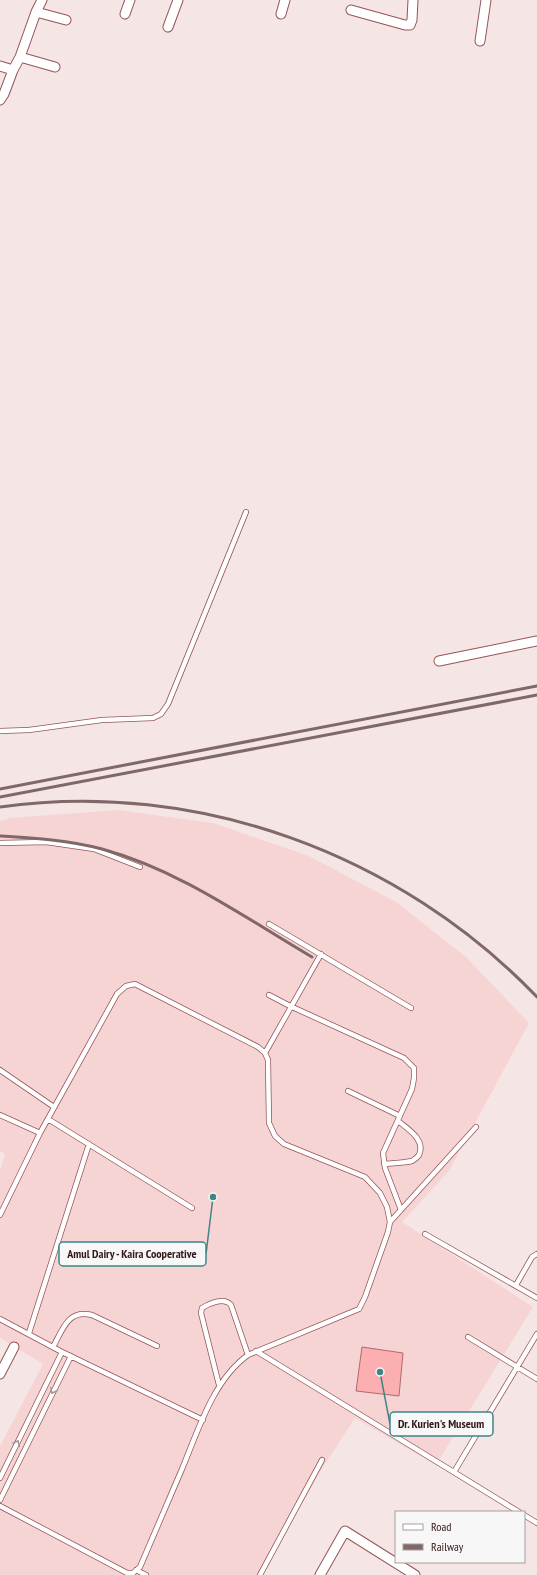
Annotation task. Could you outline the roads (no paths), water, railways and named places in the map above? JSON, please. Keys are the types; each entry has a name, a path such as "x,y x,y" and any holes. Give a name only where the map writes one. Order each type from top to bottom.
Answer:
{"street":[{"path":"0,100 4,94 12,70 20,57 36,12 42,0"},
{"path":"125,14 130,0"},
{"path":"168,27 178,0"},
{"path":"281,14 285,0"},
{"path":"351,10 405,25 410,24 412,20 413,0"},
{"path":"480,41 486,0"},
{"path":"36,12 66,20"},
{"path":"20,57 55,67"},
{"path":"0,66 12,70"},
{"path":"440,661 537,641"},
{"path":"0,1374 14,1347"},
{"path":"320,1575 345,1531 395,1562"},
{"path":"396,1563 415,1575"}],"lane":[{"path":"0,731 29,730 102,720 153,718 161,714 168,704 246,512"},
{"path":"0,843 46,842 94,849 140,867"},
{"path":"269,924 411,1008"},
{"path":"265,1053 290,1006 321,954"},
{"path":"0,1215 40,1133 117,994 126,986 135,984 258,1047 265,1053 268,1060 269,1070 269,1123 275,1136 284,1144 366,1177 380,1193 387,1207 390,1222 388,1232 365,1297 359,1309 248,1355 238,1362 219,1385 140,1568 133,1573 127,1573 0,1506"},
{"path":"269,995 404,1058 414,1068 412,1089 383,1154 384,1164 401,1210"},
{"path":"0,1070 54,1107"},
{"path":"348,1091 399,1118 420,1143 421,1150 417,1158 413,1160 384,1164"},
{"path":"0,1115 40,1133"},
{"path":"48,1119 192,1208"},
{"path":"390,1222 476,1127"},
{"path":"29,1333 89,1144"},
{"path":"426,1234 537,1298"},
{"path":"516,1285 532,1256 537,1254"},
{"path":"219,1385 201,1314 202,1308 224,1300 228,1301 231,1305 248,1355"},
{"path":"53,1347 69,1319 76,1315 87,1314 157,1346"},
{"path":"0,1319 70,1356 203,1420"},
{"path":"454,1472 537,1334"},
{"path":"468,1337 537,1379"},
{"path":"256,1351 517,1511"},
{"path":"0,1478 62,1352"},
{"path":"0,1500 70,1356"},
{"path":"260,1575 322,1460"},
{"path":"525,1516 537,1523"},
{"path":"136,1570 146,1575"}],"railway":[{"path":"0,789 537,686"},
{"path":"0,797 537,695"},
{"path":"0,807 74,801 148,805 220,817 291,838 359,867 423,903 483,947 537,997"},
{"path":"0,836 77,843 130,858 158,869 210,896 312,957"}],"place":[{"name":"Amul Dairy - Kaira Cooperative","path":"213,1197"},
{"name":"Dr. Kurien's Museum","path":"380,1372"}]}
